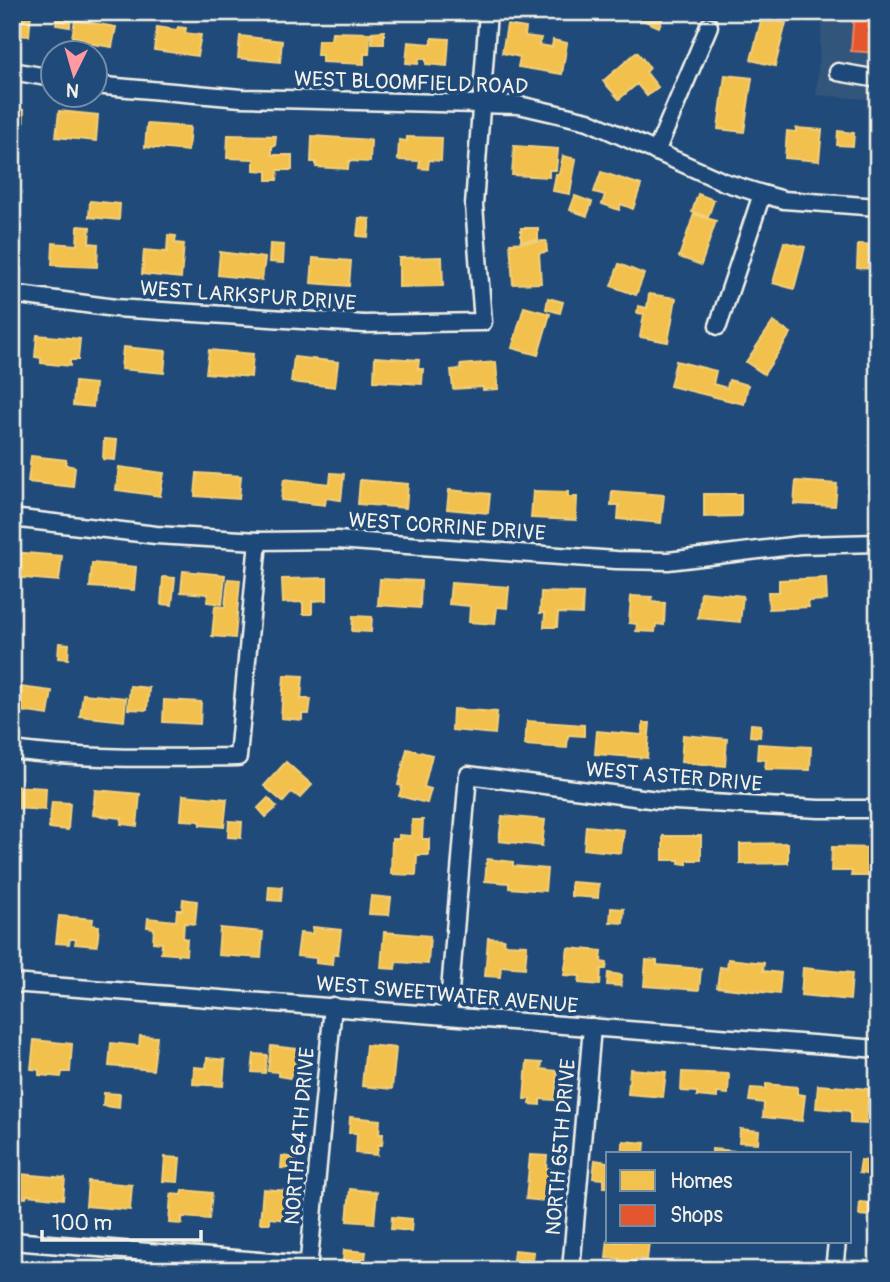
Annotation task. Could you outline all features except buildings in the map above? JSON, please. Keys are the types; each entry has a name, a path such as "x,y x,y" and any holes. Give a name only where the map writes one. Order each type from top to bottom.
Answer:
{"street":[{"path":"481,103 488,12"},
{"path":"656,152 709,26"},
{"path":"12,71 38,76"},
{"path":"838,72 878,79"},
{"name":"WEST BLOOMFIELD ROAD","path":"108,86 240,98 519,105 587,121 724,182 762,194 785,200 878,207"},
{"name":"WEST LARKSPUR DRIVE","path":"12,294 115,309 364,324 482,322 474,205 481,103"},
{"path":"718,326 762,194"},
{"name":"WEST CORRINE DRIVE","path":"12,518 156,535 258,541 337,540 616,560 668,561 800,545 878,543"},
{"path":"12,750 149,758 238,757 258,541"},
{"name":"WEST ASTER DRIVE","path":"448,1016 468,775 657,800 878,809"},
{"name":"WEST SWEETWATER AVENUE","path":"12,983 878,1049"},
{"name":"NORTH 64TH DRIVE","path":"309,1267 333,1006"},
{"name":"NORTH 65TH DRIVE","path":"571,1270 592,1027"},
{"path":"12,1241 309,1267"},
{"path":"834,1270 837,1244"}],"shaded area":[{"path":"823,12 878,12 878,100 816,95"}]}
